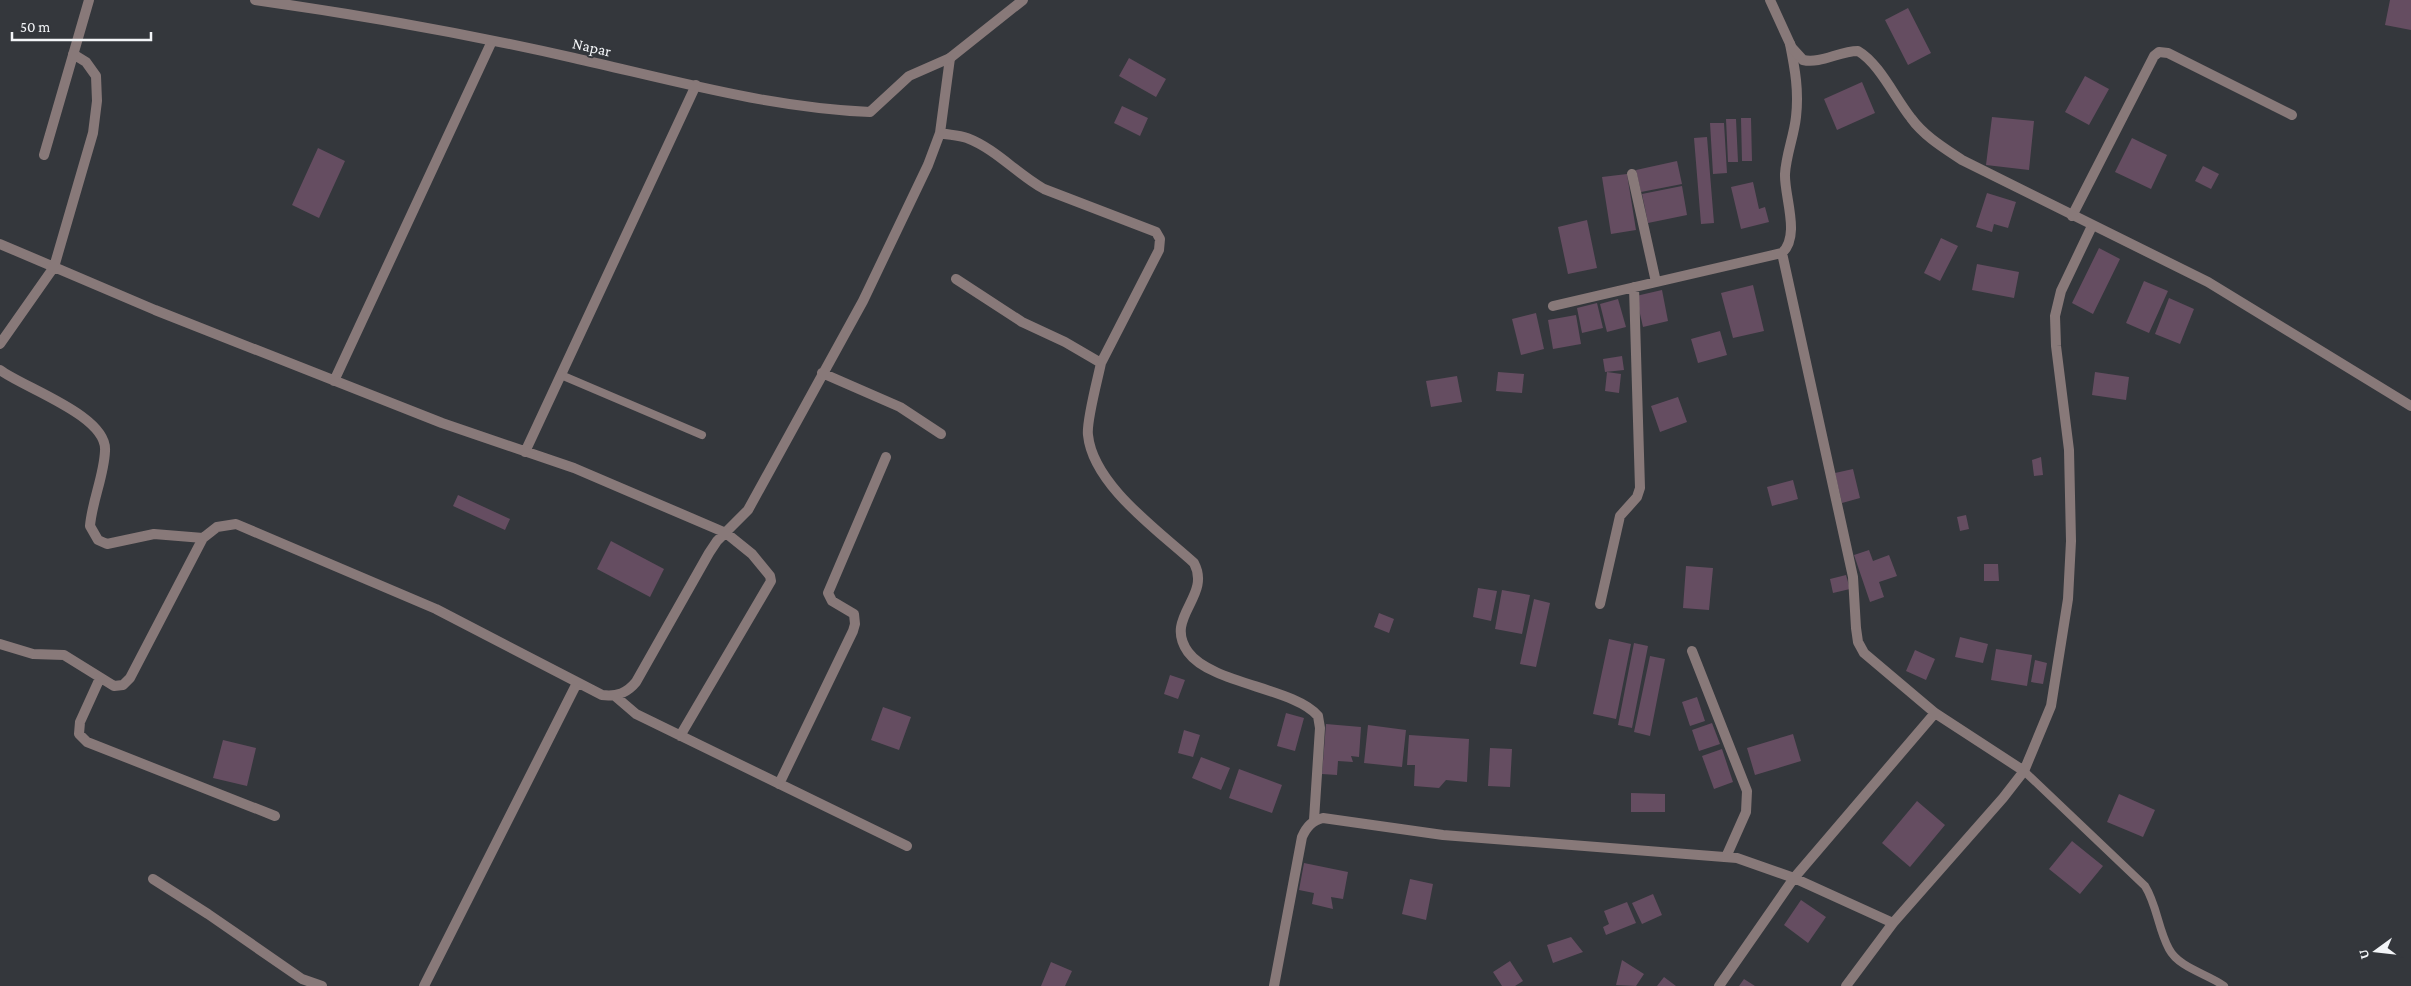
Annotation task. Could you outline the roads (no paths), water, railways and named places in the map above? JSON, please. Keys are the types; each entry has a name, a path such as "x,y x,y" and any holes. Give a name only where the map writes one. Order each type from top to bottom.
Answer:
{"street":[{"path":"44,156 89,0"},
{"name":"Napar","path":"255,0 352,13 492,40 696,85 826,110 870,112 909,76 950,58 1023,0"},
{"path":"1770,0 1780,26 1791,46 1803,60 1818,60 1848,51 1858,51 1864,55 1912,120 1932,140 1962,160 2208,282 2411,406"},
{"path":"334,381 492,40"},
{"path":"1553,306 1782,253 1788,246 1791,234 1785,173 1796,118 1798,84 1791,46"},
{"path":"2072,216 2154,56 2158,52 2168,53 2292,116"},
{"path":"0,344 54,267 93,134 97,101 96,76 86,62 73,54"},
{"path":"0,644 33,654 64,655 114,686 119,686 130,678 203,538 217,527 228,524 245,526 436,609 602,695 615,696 631,688 709,553 748,510 862,301 928,165 940,133 950,58"},
{"path":"525,452 696,85"},
{"path":"940,133 965,138 978,144 993,152 1030,181 1044,189 1156,232 1160,238 1159,250 1101,363 1088,435 1099,467 1117,495 1194,563 1200,576 1199,583 1182,622 1181,632 1188,652 1201,664 1297,702 1318,716 1320,728 1314,820"},
{"path":"1632,174 1656,282"},
{"path":"1846,986 1893,923 2003,798 2024,771 2052,706 2068,599 2070,541 2069,450 2056,346 2055,316 2060,291 2092,226"},
{"path":"0,244 164,314 442,423 574,468 726,533 752,554 770,576 771,581 680,736"},
{"path":"1782,253 1853,577 1858,642 1864,653 1935,713 2024,771"},
{"path":"956,279 1022,322 1065,342 1101,363"},
{"path":"1600,604 1620,516 1638,497 1640,488 1634,287"},
{"path":"0,370 83,417 103,438 105,452 90,526 98,540 107,544 159,534 203,538"},
{"path":"822,373 900,406 942,434"},
{"path":"779,784 853,631 855,624 854,614 832,601 828,593 886,457"},
{"path":"1692,651 1746,791 1746,812 1726,856"},
{"path":"100,678 80,722 79,734 87,742 275,816"},
{"path":"424,986 577,683"},
{"path":"615,696 636,714 907,846"},
{"path":"1719,986 1794,878 1935,713"},
{"path":"1274,986 1302,837 1306,828 1314,820 1334,818 1443,835 1726,856 1794,878 1893,923"},
{"path":"153,879 208,914 302,979 322,986"}],"lane":[{"path":"561,375 702,435"},
{"path":"2024,771 2145,886 2151,895 2169,949 2175,957 2222,985"}]}
